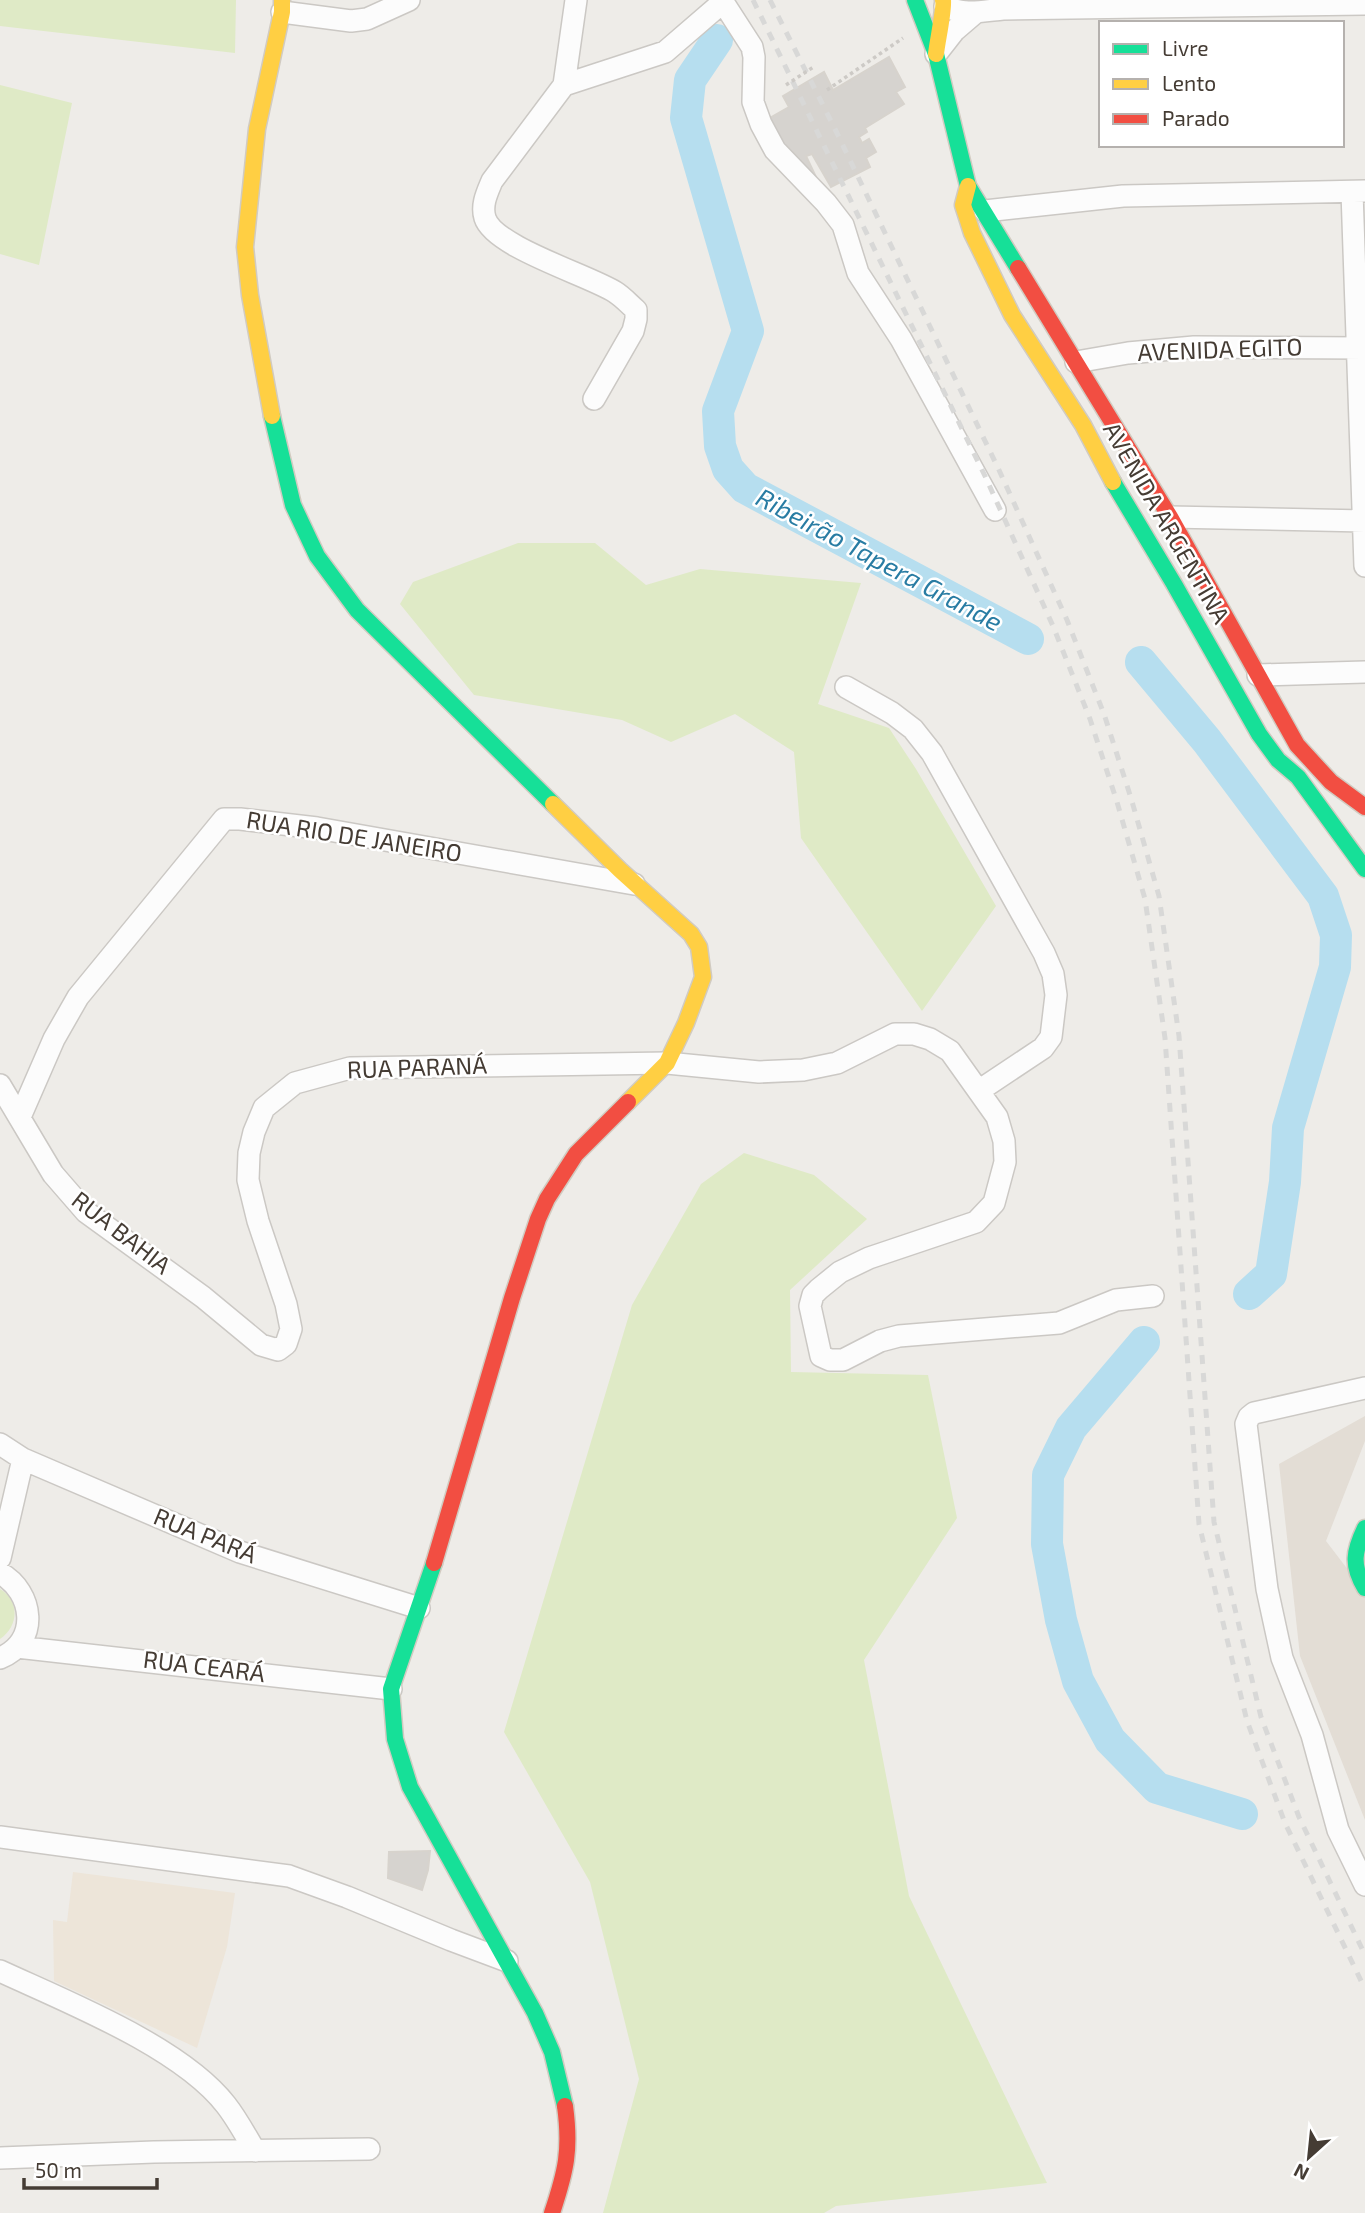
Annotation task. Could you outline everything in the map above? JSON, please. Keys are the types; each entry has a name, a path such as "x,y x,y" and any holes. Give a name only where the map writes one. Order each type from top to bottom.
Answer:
{"main road":[{"path":"915,0 936,54"},
{"path":"936,54 944,3"},
{"path":"282,6 257,129 245,247 250,295 278,446 293,505 317,556 357,610 634,884 691,934 699,947 702,960 703,977 667,1063 576,1154 547,1199 519,1274 456,1493 391,1689 390,1710 396,1747 410,1787 537,2016 556,2065 561,2082 568,2138 563,2183 555,2210"},
{"name":"AVENIDA ARGENTINA","path":"936,54 968,186 1170,517 1297,745 1331,782 1365,807"},
{"name":"AVENIDA ARGENTINA","path":"968,186 963,205 972,233 1012,315 1083,425 1118,492 1259,734 1278,760 1298,777 1364,867"},
{"path":"1012,315 1025,313 1037,301"},
{"path":"1024,333 1035,322 1051,324"},
{"path":"1352,849 1358,830"},
{"path":"1365,1528 1353,1557 1355,1572 1365,1588"}],"street":[{"path":"282,6 351,22 367,19 409,0"},
{"path":"576,0 564,85 492,181 484,197 485,218 493,230 517,247 618,293 636,310 633,331 594,399"},
{"path":"564,85 665,51 723,2 752,47 753,102 761,124 775,150 826,203 843,225 858,273 901,339 995,510"},
{"path":"944,3 956,11 975,13 1016,8 1365,4"},
{"path":"936,54 954,31 975,13"},
{"path":"985,211 1123,196 1359,191 1365,566"},
{"name":"AVENIDA EGITO","path":"1076,362 1128,353 1194,347 1362,348"},
{"path":"1170,517 1363,521"},
{"path":"1258,675 1365,672"},
{"path":"846,687 892,713 913,729 932,753 1044,953 1053,974 1056,995 1053,1029 1048,1043 979,1090"},
{"name":"RUA RIO DE JANEIRO","path":"20,1117 54,1039 78,997 225,819 317,828 634,884"},
{"path":"667,1063 759,1073 803,1070 837,1063 895,1034 914,1034 930,1039 950,1051 997,1117 1004,1142 1005,1162 994,1203 976,1222 869,1258 841,1272 819,1289 813,1295 810,1306 821,1356 836,1362 844,1360 880,1341 899,1336 1059,1322 1116,1300 1153,1296"},
{"name":"RUA PARANÁ","path":"244,1330 261,1345 273,1350 282,1348 290,1337 286,1304 258,1221 248,1180 249,1153 264,1108 295,1083 349,1068 667,1063"},
{"name":"RUA BAHIA","path":"0,1086 53,1174 86,1212 244,1330"},
{"path":"1365,1388 1254,1413 1246,1424 1267,1590 1282,1658 1312,1735 1338,1830 1365,1885"},
{"name":"RUA PARÁ","path":"0,1444 15,1462 240,1552 419,1608"},
{"path":"0,1558 15,1462"},
{"path":"0,1573 20,1590 28,1619 24,1634 8,1653"},
{"name":"RUA CEARÁ","path":"8,1653 391,1689"},
{"path":"0,1838 289,1876 507,1961"},
{"path":"0,1971 120,2028 171,2057 195,2074 225,2104 255,2151"},
{"path":"0,2158 369,2149"}],"path":[{"path":"827,90 923,25"},
{"path":"786,85 816,66"}],"shaded area":[{"path":"1365,1416 1365,1441 1326,1541 1365,1592 1365,1820 1300,1656 1279,1464"},
{"path":"73,1872 235,1893 227,1947 197,2048 54,1981 53,1920 67,1922"}],"green space":[{"path":"0,0 236,0 235,53 0,26"},
{"path":"0,85 72,103 39,265 0,254"},
{"path":"518,543 595,543 646,585 700,569 861,583 818,704 889,728 996,906 922,1011 801,838 794,752 735,714 671,742 622,720 474,695 400,604 413,582"},
{"path":"744,1153 814,1175 867,1219 790,1290 791,1372 928,1375 957,1518 864,1660 909,1896 1047,2183 836,2206 824,2213 603,2213 639,2079 590,1882 504,1732 632,1305 701,1184"},
{"path":"0,1589 11,1600 15,1614 11,1627 0,1639"}],"building":[{"path":"889,57 905,87 896,92 904,104 865,128 867,132 859,137 862,143 869,139 876,152 866,158 870,167 831,187 812,154 806,156 816,177 808,181 794,153 789,155 770,118 789,107 783,96 824,72 833,90"},
{"path":"430,1851 422,1890 388,1878 389,1852"}],"waterway":[{"name":"Ribeirão Tapera Grande","path":"717,40 690,80 686,118 748,331 718,411 720,446 728,469 745,488 1028,639"},
{"name":"Ribeirão Tapera Grande","path":"1141,662 1207,741 1323,896 1336,935 1335,967 1288,1128 1285,1182 1271,1274 1249,1294"},
{"name":"Ribeirão Tapera Grande","path":"1144,1342 1071,1428 1048,1475 1047,1544 1061,1620 1078,1681 1110,1740 1157,1788 1242,1814"}],"railway":[{"path":"753,0 985,476 1053,626 1090,719 1117,802 1145,899 1165,1038 1199,1524 1247,1721 1285,1823 1365,1989"},
{"path":"770,0 999,470 1067,620 1104,714 1131,798 1159,896 1179,1036 1214,1522 1261,1717 1299,1817 1365,1955"}],"traffic: fast":[{"path":"915,0 936,54 968,186 1018,268"},
{"path":"272,416 293,505 317,556 357,610 553,804"},
{"path":"1113,482 1259,734 1278,760 1298,777 1365,869"},
{"path":"1365,1528 1358,1544 1356,1558 1358,1572 1365,1588"},
{"path":"434,1563 391,1689 395,1739 410,1787 535,2013 552,2052 565,2106"}],"traffic: slow":[{"path":"272,416 250,295 245,247 257,129 282,12 282,0"},
{"path":"936,54 943,0"},
{"path":"968,186 963,205 972,233 1012,315 1083,425 1113,482"},
{"path":"553,804 691,934 699,947 703,977 686,1023 667,1063 628,1102"}],"traffic: jam":[{"path":"1018,268 1170,517 1297,745 1331,782 1365,807"},
{"path":"434,1563 538,1219 547,1199 576,1154 628,1102"},
{"path":"552,2213 566,2160 565,2106"}]}
